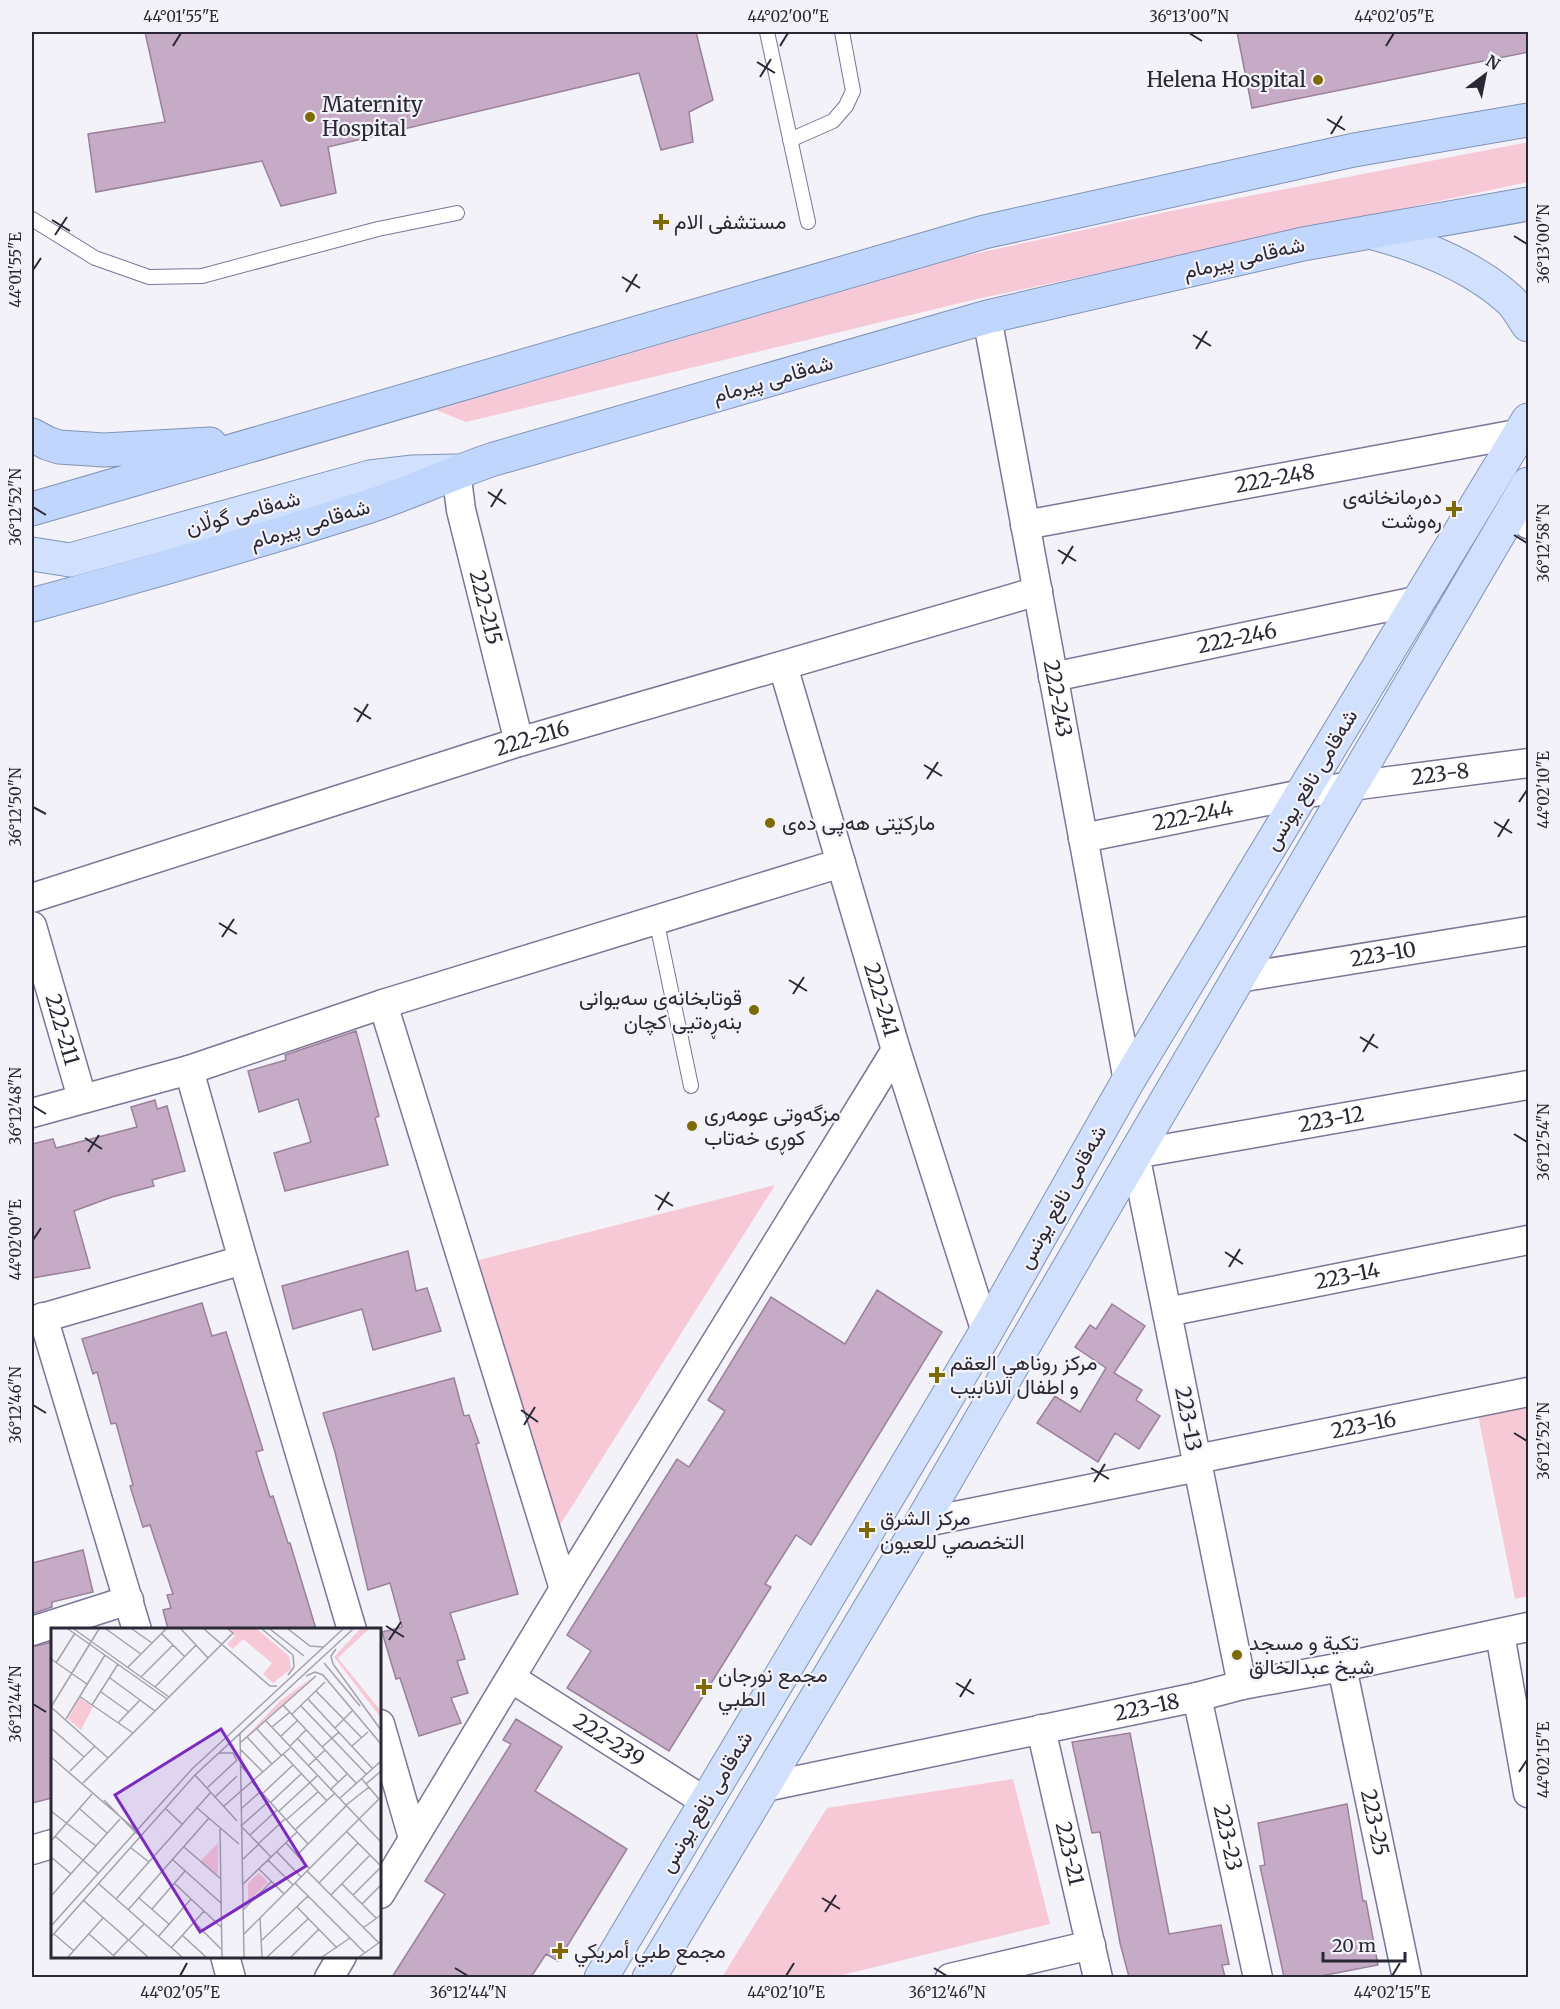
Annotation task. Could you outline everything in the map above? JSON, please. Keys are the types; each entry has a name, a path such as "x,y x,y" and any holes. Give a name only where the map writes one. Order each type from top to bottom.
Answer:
{"highway":[{"path":"32,509 984,232 1354,150 1528,120"},
{"name":"شەقامی پیرمام","path":"32,605 184,563 372,505 456,471 494,459 987,318 1291,247 1528,204"},
{"path":"32,435 59,447 104,450 266,441"}],"main road":[{"path":"1370,232 1401,240 1450,261 1480,278 1510,300 1528,325"},
{"name":"شەقامی نافع یونس","path":"601,1977 986,1332 1128,1081 1526,427"},
{"name":"شەقامی گوڵان","path":"32,554 70,560 370,477 413,472 456,471"},
{"name":"شەقامی نافع یونس","path":"649,1977 765,1787 921,1523 1351,786 1526,501"},
{"path":"1099,1133 1135,1154"}],"street":[{"name":"222-243","path":"987,318 1128,1081"},
{"name":"222-248","path":"1025,525 1526,427"},
{"name":"222-215","path":"456,471 461,510 519,742"},
{"name":"222-216","path":"32,898 519,742 1038,591"},
{"name":"222-246","path":"1053,677 1421,600"},
{"name":"222-241","path":"783,666 896,1050 986,1332"},
{"name":"223-8","path":"1302,794 1528,763"},
{"name":"222-244","path":"1083,838 1302,794"},
{"path":"32,1113 189,1070 383,1004 841,862"},
{"name":"222-211","path":"32,926 82,1098"},
{"name":"223-10","path":"1238,978 1528,931"},
{"path":"383,1004 564,1589"},
{"path":"381,1892 564,1589 896,1050"},
{"path":"189,1070 352,1628"},
{"name":"223-12","path":"1135,1154 1528,1085"},
{"name":"223-13","path":"1135,1154 1242,1685"},
{"name":"223-14","path":"1167,1312 1528,1240"},
{"path":"137,1628 38,1319 243,1260"},
{"name":"223-16","path":"921,1523 1528,1392"},
{"path":"32,1631 129,1600"},
{"name":"223-18","path":"765,1787 1242,1685 1342,1667 1528,1628"},
{"path":"1500,1634 1528,1793"},
{"name":"223-25","path":"1342,1667 1407,1977"},
{"name":"222-239","path":"511,1678 706,1802"},
{"name":"223-23","path":"1197,1696 1258,1977"},
{"path":"381,1727 413,1838"},
{"name":"223-21","path":"1041,1729 1098,1977"},
{"path":"32,1850 51,1845"},
{"path":"950,1977 1091,1945"},
{"path":"226,1958 231,1977"},
{"path":"329,1977 341,1958"}],"lane":[{"path":"767,32 808,222"},
{"path":"790,140 833,121 846,106 853,91 842,32"},
{"path":"32,219 95,258 149,277 202,276 378,230 457,213"},
{"path":"656,919 691,1086"}],"shaded area":[{"path":"1528,142 1528,182 977,299 466,422 436,410 960,257 1161,213"},
{"path":"775,1185 548,1544 459,1265"},
{"path":"1528,1403 1528,1596 1515,1599 1478,1415"},
{"path":"1013,1779 1050,1924 834,1977 722,1977 827,1808"}],"building":[{"name":"Maternity Hospital","path":"145,32 696,32 713,100 689,112 693,142 661,150 639,73 328,147 336,193 281,206 262,161 96,192 88,134 165,122"},
{"name":"Helena Hospital","path":"1237,32 1528,32 1528,52 1252,108"},
{"path":"356,1031 379,1116 375,1118 388,1165 285,1191 274,1153 311,1142 298,1099 259,1112 248,1071 286,1060 285,1055"},
{"path":"155,1100 157,1109 167,1106 185,1171 152,1180 154,1186 112,1197 74,1211 90,1268 32,1278 32,1144 53,1139 56,1148 137,1127 131,1107"},
{"path":"408,1251 416,1291 427,1288 441,1331 373,1350 362,1309 293,1329 282,1286"},
{"path":"877,1290 942,1332 811,1545 796,1535 765,1584 771,1587 669,1751 567,1688 591,1651 567,1635 677,1459 689,1467 725,1411 708,1400 771,1297 845,1344"},
{"path":"202,1303 212,1336 226,1332 263,1450 256,1452 270,1497 273,1496 288,1543 290,1543 316,1628 168,1628 163,1610 171,1608 167,1595 173,1594 150,1525 143,1527 130,1486 133,1485 116,1423 111,1424 97,1372 93,1374 82,1339"},
{"path":"1112,1304 1145,1326 1114,1373 1142,1390 1136,1400 1160,1416 1139,1449 1115,1433 1098,1462 1037,1423 1055,1396 1080,1412 1106,1368 1075,1347 1090,1325 1096,1329"},
{"path":"454,1378 464,1416 469,1415 479,1443 476,1444 518,1594 450,1613 465,1659 457,1661 468,1693 451,1698 461,1723 419,1736 400,1678 396,1679 382,1632 402,1627 390,1583 368,1590 335,1452 323,1413"},
{"path":"83,1550 93,1592 52,1602 52,1607 32,1614 32,1563"},
{"path":"51,1642 51,1798 32,1803 32,1647"},
{"path":"516,1719 562,1747 535,1791 627,1849 558,1961 546,1954 531,1977 392,1977 445,1894 425,1881 511,1744 503,1740"},
{"path":"1130,1733 1169,1934 1221,1925 1229,1964 1222,1965 1225,1977 1129,1977 1120,1943 1100,1832 1092,1833 1072,1742"},
{"path":"1347,1804 1363,1901 1366,1901 1378,1965 1316,1977 1284,1977 1260,1866 1265,1865 1258,1823"}],"place":[{"name":"Helena Hospital","path":"1318,80"},
{"name":"Maternity Hospital","path":"310,117"},
{"name":"مستشفى الام","path":"661,222"},
{"name":"دەرمانخانەی رەوشت","path":"1454,509"},
{"name":"مارکێتی هەپی دەی","path":"770,823"},
{"name":"قوتابخانەی سەیوانی بنەڕەتیی کچان","path":"754,1010"},
{"name":"مزگەوتی عومەری کوڕی خەتاب","path":"692,1126"},
{"name":"مركز روناهي العقم و اطفال الانابيب","path":"937,1375"},
{"name":"مركز الشرق التخصصي للعيون","path":"867,1530"},
{"name":"تكية و مسجد شيخ عبدالخالق","path":"1237,1655"},
{"name":"مجمع نورجان الطبي","path":"704,1687"},
{"name":"مجمع طبي أمریکي","path":"560,1951"}]}
